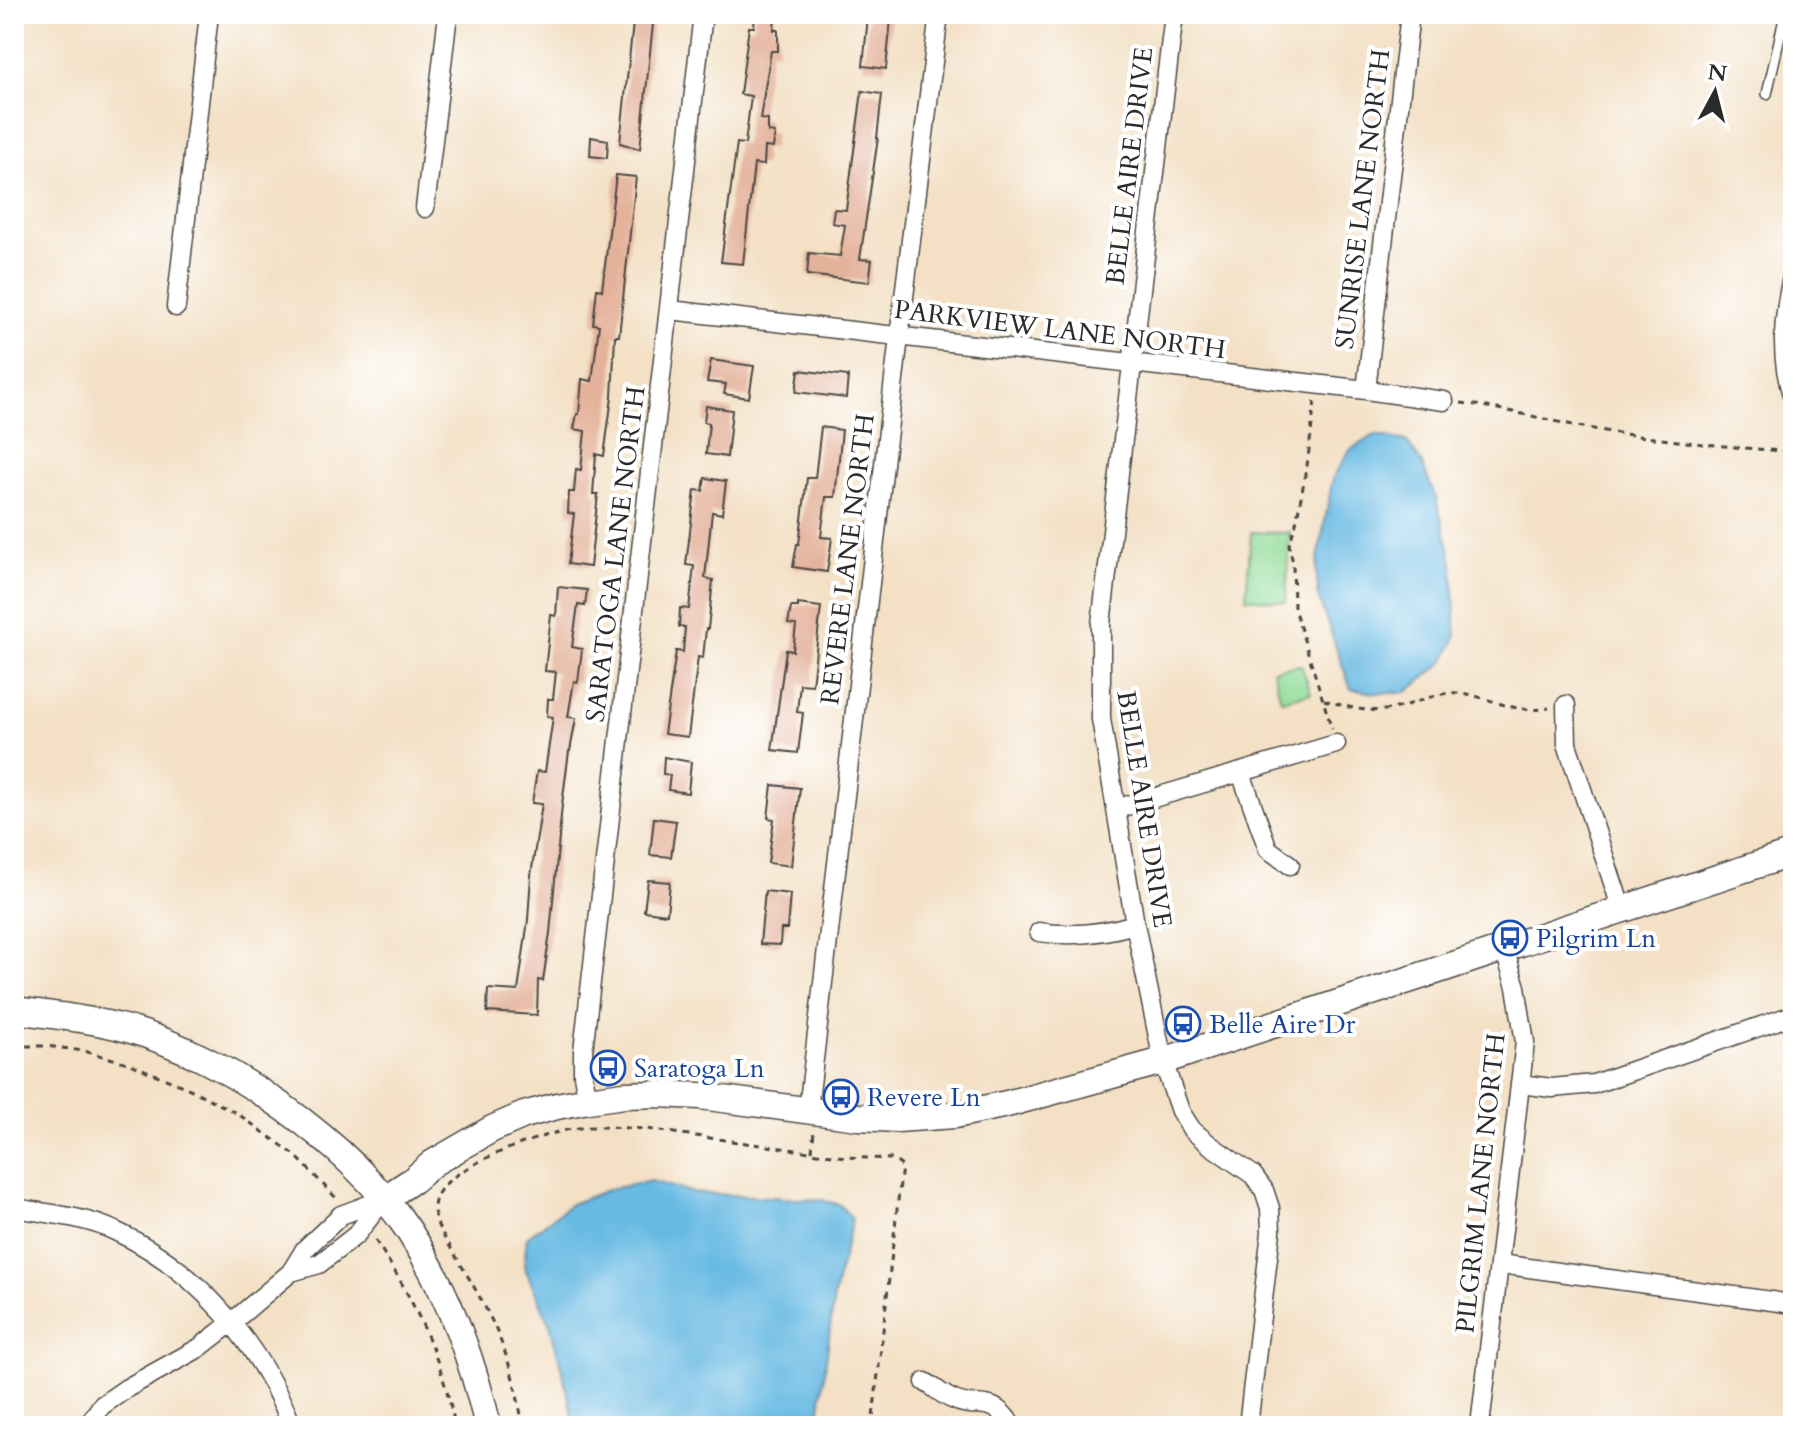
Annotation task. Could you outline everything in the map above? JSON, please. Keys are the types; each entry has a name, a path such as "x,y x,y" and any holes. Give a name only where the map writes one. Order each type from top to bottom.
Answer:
{"street":[{"path":"176,307 209,14"},
{"path":"425,208 448,14"},
{"name":"SARATOGA LANE NORTH","path":"588,1100 583,1075 583,1051 703,14"},
{"name":"REVERE LANE NORTH","path":"808,1110 939,14"},
{"name":"BELLE AIRE DRIVE","path":"1174,14 1101,624 1101,719 1156,1034 1180,1111 1192,1130 1253,1175 1264,1190 1270,1208 1271,1232 1248,1426"},
{"name":"SUNRISE LANE NORTH","path":"1366,390 1410,14"},
{"path":"1793,273 1783,335 1783,359 1793,398"},
{"name":"PARKVIEW LANE NORTH","path":"670,310 1444,401"},
{"path":"1566,705 1567,744 1622,910"},
{"path":"1116,809 1336,744"},
{"path":"1241,773 1268,849 1290,865"},
{"path":"88,1426 101,1406 199,1348 231,1323 291,1272 305,1249 341,1215 384,1199 433,1163 492,1129 524,1115 588,1100 658,1094 700,1096 858,1117 897,1119 955,1115 1007,1104 1163,1061 1793,853"},
{"path":"1039,932 1060,935 1115,930 1135,924"},
{"name":"PILGRIM LANE NORTH","path":"1480,1426 1525,1042 1516,987 1504,948"},
{"path":"14,1010 128,1029 208,1061 244,1081 294,1116 352,1165 409,1231 442,1291 464,1342 488,1426"},
{"path":"1520,1084 1552,1088 1594,1084 1793,1015"},
{"path":"14,1208 58,1214 113,1229 150,1249 197,1284 231,1323 270,1379 292,1426"},
{"path":"1500,1264 1793,1304"},
{"path":"925,1382 954,1401 993,1406 1006,1416 1012,1426"}],"lane":[{"path":"1767,94 1785,14"}],"path":[{"path":"1317,385 1307,466 1289,545 1293,563 1294,608 1336,744"},
{"path":"1444,401 1485,406 1605,431 1793,452"},
{"path":"1324,700 1354,709 1386,710 1454,692 1510,708 1533,711 1566,705"},
{"path":"14,1046 84,1051 128,1063 192,1090 238,1114 295,1155 338,1200"},
{"path":"523,1426 501,1342 439,1228 433,1210 434,1201 446,1183 508,1148 573,1129 613,1127 846,1157 892,1159 902,1166 872,1426"},
{"path":"375,1240 401,1280 422,1322 447,1389 455,1426"}],"green space":[{"path":"1290,531 1286,602 1246,598 1251,532"},
{"path":"1301,665 1311,693 1281,700 1273,670"}],"water":[{"path":"1375,435 1406,441 1421,462 1436,498 1453,563 1456,637 1444,662 1407,692 1375,693 1351,689 1319,599 1316,569 1333,477 1350,450"},
{"path":"651,1181 694,1193 821,1200 840,1205 852,1219 834,1296 818,1426 574,1426 550,1324 524,1266 527,1237 571,1204 610,1189"}],"building":[{"path":"634,14 654,14 640,149 620,143"},
{"path":"755,14 775,14 774,30 778,30 778,51 771,51 760,119 768,120 768,132 775,133 773,148 765,147 764,165 754,164 743,264 721,262 737,143 745,144 751,96 740,94 749,27 754,27"},
{"path":"868,17 891,19 886,69 863,66"},
{"path":"862,91 882,94 860,259 872,260 869,282 807,275 809,253 840,256 845,225 832,223 834,209 846,210"},
{"path":"591,137 608,140 607,158 590,156"},
{"path":"616,175 636,177 619,336 615,336 612,397 604,456 596,454 593,494 598,494 590,567 568,564 574,514 568,513 569,492 574,492 576,469 581,470 585,431 574,429 579,414 582,379 592,381 599,325 593,324 597,289 602,290"},
{"path":"711,360 754,366 749,398 724,394 726,384 707,382"},
{"path":"799,370 848,376 846,398 796,392"},
{"path":"706,406 732,410 727,457 706,454 709,423 704,422"},
{"path":"821,427 842,430 835,497 826,497 821,537 832,538 827,572 793,567 807,478 815,478"},
{"path":"705,478 726,481 722,514 712,512 705,578 713,580 708,629 703,658 698,657 688,737 664,734 676,651 683,652 685,627 679,627 680,608 689,609 694,566 686,565 695,490 703,491"},
{"path":"558,587 587,590 585,606 578,605 572,647 582,649 578,682 574,681 568,717 576,718 562,805 543,981 538,980 537,1015 487,1012 488,989 518,991 542,804 532,803 537,771 545,772 553,717 547,716 548,699 553,699 556,672 545,671 551,615 556,616"},
{"path":"798,604 821,607 812,685 800,684 797,712 803,713 798,753 772,750 786,650 793,651 796,625 788,624 791,607 798,607"},
{"path":"664,757 691,762 688,793 668,790 670,775 663,774"},
{"path":"772,785 800,788 791,866 768,863 774,819 768,818"},
{"path":"654,818 676,821 671,857 650,855"},
{"path":"648,880 670,882 667,914 644,911"},
{"path":"765,891 790,894 787,929 781,929 780,945 760,944"}],"place":[{"name":"Pilgrim Ln","path":"1510,938"},
{"name":"Belle Aire Dr","path":"1183,1024"},
{"name":"Saratoga Ln","path":"608,1068"},
{"name":"Revere Ln","path":"841,1097"}]}
